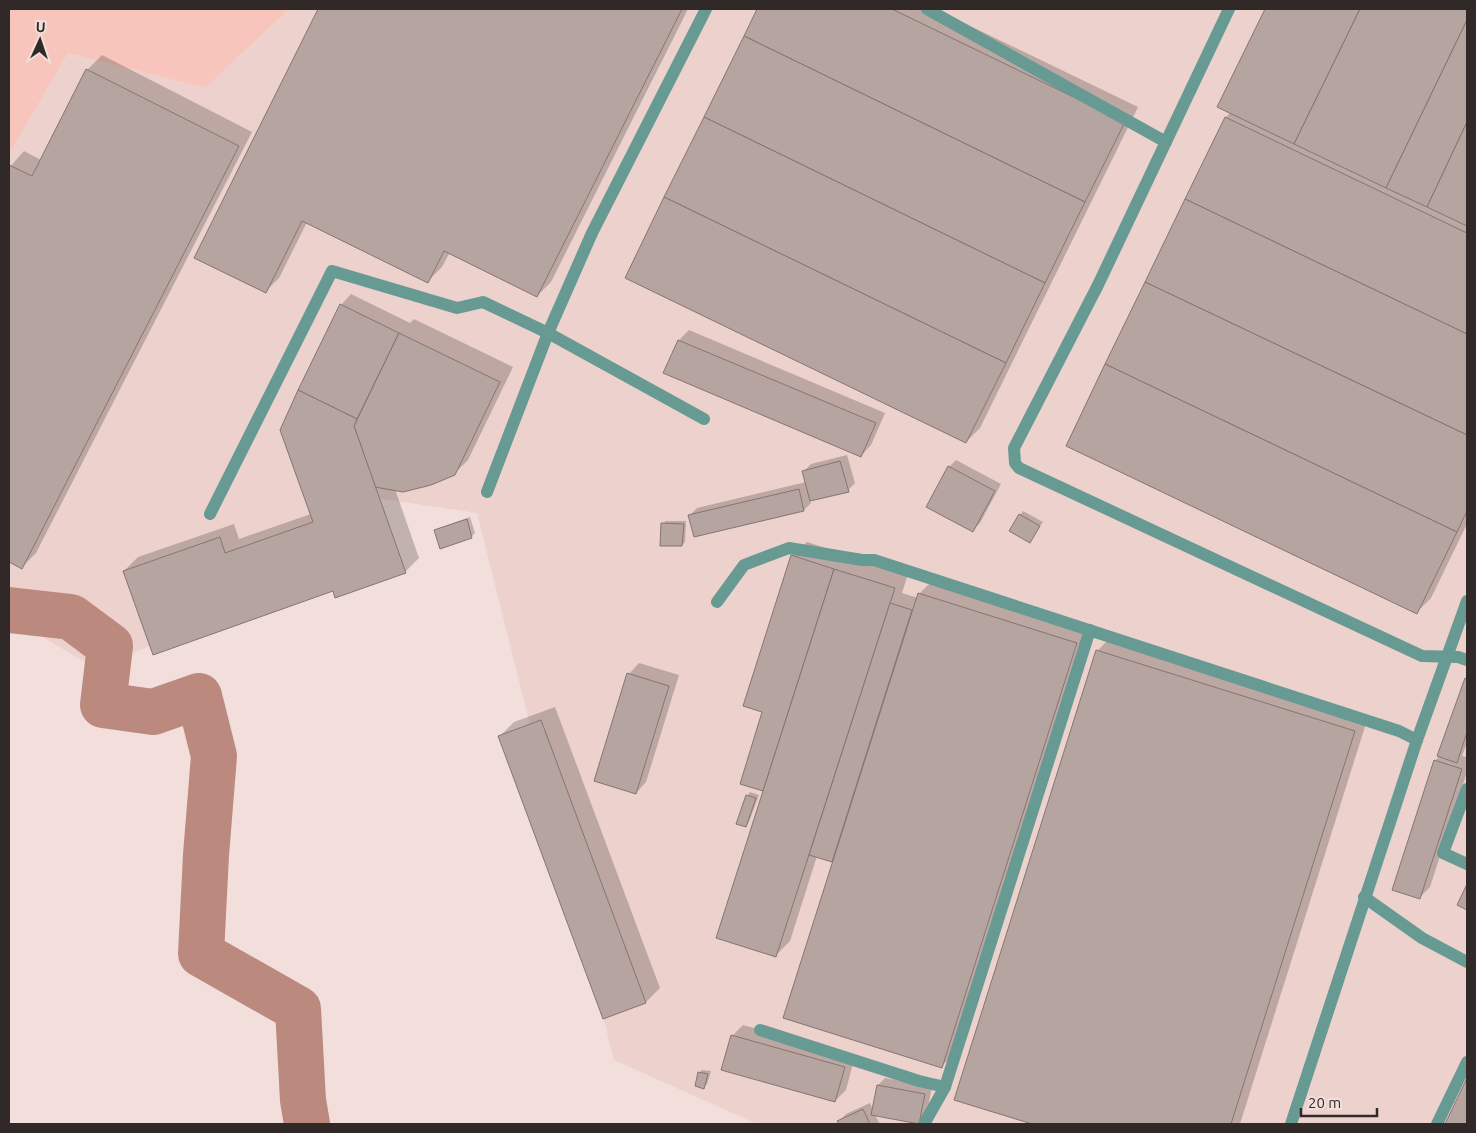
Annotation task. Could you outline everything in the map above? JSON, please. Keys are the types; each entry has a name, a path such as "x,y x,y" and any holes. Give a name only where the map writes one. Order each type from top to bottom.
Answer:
{"street":[{"path":"487,492 548,333 592,233 706,9"},
{"path":"927,9 1166,142"},
{"path":"1229,9 1098,286 1014,448 1015,463 1019,468 1422,656 1458,657 1467,660"},
{"path":"210,514 332,271 456,308 483,302 548,333 704,419"},
{"path":"717,602 744,565 789,548 862,560 874,560 1399,731 1417,740"},
{"path":"1291,1124 1364,897 1417,740 1467,601"},
{"path":"924,1124 945,1087 1090,630"},
{"path":"1467,789 1443,853 1467,864"},
{"path":"1364,897 1422,938 1467,962"},
{"path":"760,1030 919,1081 945,1087"},
{"path":"1437,1124 1467,1062"}],"shaded area":[{"path":"9,9 289,9 205,88 68,53 9,154"},
{"path":"289,9 1467,9 1467,1124 757,1124 614,1060 477,513 342,493 311,581 95,668 9,617 9,154 68,53 205,88"}],"building":[{"path":"318,9 682,9 537,297 444,251 428,283 302,221 266,293 194,258"},
{"path":"757,9 892,9 1125,122 1085,202 744,36"},
{"path":"1265,9 1360,9 1294,144 1217,107"},
{"path":"1360,9 1467,9 1467,20 1386,188 1294,144"},
{"path":"1467,20 1467,122 1427,207 1386,188"},
{"path":"744,36 1085,202 1045,283 704,117"},
{"path":"86,69 239,146 22,569 9,562 9,165 32,176"},
{"path":"704,117 1045,283 1006,363 664,197"},
{"path":"1225,117 1467,233 1467,334 1185,199"},
{"path":"1467,122 1467,226 1427,207"},
{"path":"664,197 1006,363 966,443 625,278"},
{"path":"1185,199 1467,334 1467,435 1145,282"},
{"path":"1145,282 1467,435 1467,511 1457,532 1105,364"},
{"path":"340,304 399,333 357,419 298,390"},
{"path":"399,333 500,382 455,475 431,485 403,492 375,487 354,426"},
{"path":"678,340 876,423 861,457 663,373"},
{"path":"1105,364 1457,532 1417,614 1066,446"},
{"path":"298,390 357,419 354,426 406,573 335,598 333,591 153,655 123,571 220,537 225,553 313,522 280,430"},
{"path":"840,461 849,492 810,501 802,471"},
{"path":"948,466 995,491 973,532 926,507"},
{"path":"799,489 804,511 694,537 688,515"},
{"path":"1019,514 1040,526 1030,543 1009,531"},
{"path":"467,519 472,538 440,549 434,530"},
{"path":"661,523 684,524 682,546 660,546"},
{"path":"791,555 834,569 763,791 740,784 762,712 743,706"},
{"path":"834,569 895,588 776,957 716,938"},
{"path":"918,593 1077,643 942,1068 783,1018"},
{"path":"890,603 912,610 832,862 809,855"},
{"path":"1096,650 1355,731 1231,1124 1032,1124 954,1100"},
{"path":"627,673 669,686 636,794 594,781"},
{"path":"1465,678 1467,679 1467,732 1457,763 1437,756"},
{"path":"541,720 646,1003 603,1019 498,736"},
{"path":"1434,760 1462,769 1420,899 1392,890"},
{"path":"746,795 756,798 746,827 736,824"},
{"path":"1467,884 1467,910 1457,905"},
{"path":"731,1035 845,1067 835,1102 721,1070"},
{"path":"698,1072 708,1074 704,1089 695,1086"},
{"path":"1467,1078 1467,1124 1445,1124"},
{"path":"877,1085 925,1094 919,1124 871,1115"},
{"path":"863,1109 870,1124 839,1124 837,1121"}],"waterway":[{"path":"9,610 71,617 110,646 103,705 153,712 199,696 214,756 201,954 298,1009 303,1100 307,1124"}]}
